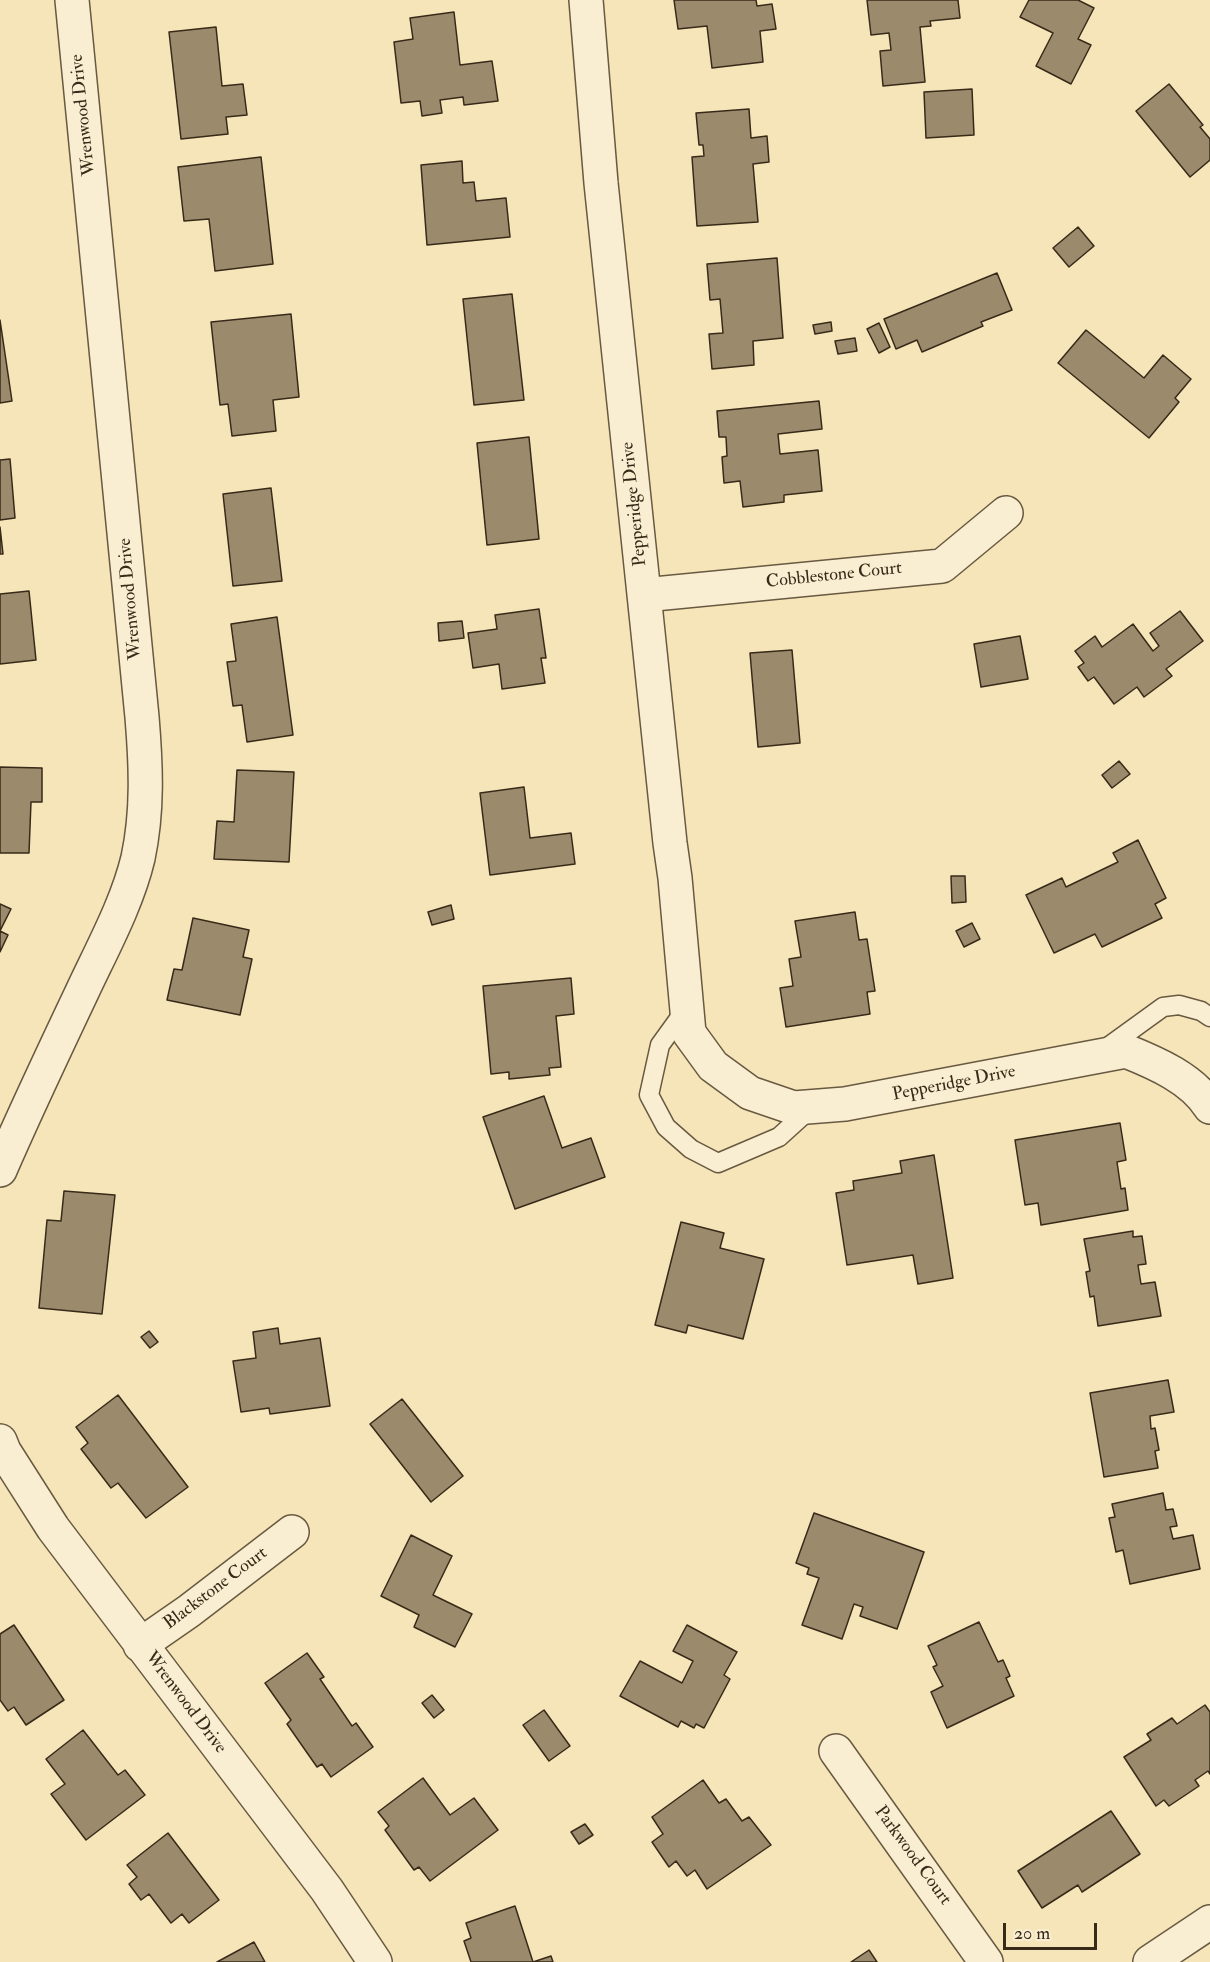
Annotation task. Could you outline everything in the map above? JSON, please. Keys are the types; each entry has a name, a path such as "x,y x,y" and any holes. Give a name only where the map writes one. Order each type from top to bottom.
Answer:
{"street":[{"name":"Wrenwood Drive","path":"0,1170 122,904 137,859 145,813 146,766 141,705 72,0"},
{"name":"Pepperidge Drive","path":"586,0 601,183 675,878 689,1033 713,1066 750,1093 794,1108 845,1104 1126,1051 1164,1066 1204,1097 1210,1107"},
{"name":"Cobblestone Court","path":"644,595 942,566 1006,513"},
{"name":"Wrenwood Drive","path":"0,1441 53,1528 327,1890 375,1962"},
{"name":"Blackstone Court","path":"140,1645 189,1611 292,1532"},
{"name":"Parkwood Court","path":"836,1751 986,1962"},
{"path":"1150,1962 1210,1922"}],"lane":[{"name":"Pepperidge Drive","path":"1095,1057 1163,1007 1179,1005 1201,1011 1210,1017"},
{"path":"687,1008 660,1045 649,1095 666,1126 691,1149 718,1163 779,1137 813,1107"}],"building":[{"path":"674,0 756,0 757,6 772,4 776,29 760,31 763,62 712,68 707,26 678,29"},
{"path":"867,0 958,0 960,18 930,21 931,26 920,27 925,82 883,86 880,51 891,50 889,33 871,35"},
{"path":"1029,0 1078,0 1094,8 1078,39 1091,45 1071,84 1036,66 1053,33 1020,17"},
{"path":"454,12 460,65 492,61 498,101 464,105 463,97 440,100 442,113 422,116 420,101 401,103 394,42 413,39 410,18"},
{"path":"216,27 222,86 243,84 247,115 226,117 228,134 181,139 169,32"},
{"path":"1169,84 1203,125 1200,127 1210,139 1210,160 1190,177 1136,111"},
{"path":"972,89 974,135 926,138 924,92"},
{"path":"749,109 751,138 767,136 769,162 753,164 758,222 697,226 692,157 704,156 703,145 699,145 696,113"},
{"path":"261,157 273,264 215,271 209,219 184,221 178,167"},
{"path":"462,161 463,183 474,182 476,201 506,198 510,237 427,245 421,165"},
{"path":"1078,227 1094,246 1069,267 1053,248"},
{"path":"777,258 783,338 753,341 754,365 712,369 709,334 723,333 720,299 710,300 707,264"},
{"path":"997,273 1012,310 981,322 983,326 922,352 917,340 896,349 884,319"},
{"path":"512,294 524,400 474,405 463,299"},
{"path":"291,314 299,397 273,400 276,431 232,436 228,404 220,405 211,322"},
{"path":"0,320 12,401 0,403"},
{"path":"831,322 832,331 815,334 813,325"},
{"path":"879,323 890,347 879,353 867,329"},
{"path":"1086,330 1144,378 1163,355 1191,379 1175,398 1179,402 1149,438 1058,363"},
{"path":"855,338 857,351 838,354 835,341"},
{"path":"819,401 822,429 778,434 780,454 818,450 822,491 784,495 784,502 743,507 740,481 724,483 722,457 727,456 726,437 719,437 717,411"},
{"path":"529,437 539,539 487,545 477,443"},
{"path":"10,459 15,518 0,520 0,460"},
{"path":"271,488 282,581 233,586 223,494"},
{"path":"0,527 3,554 0,554"},
{"path":"29,591 36,660 0,664 0,594"},
{"path":"539,609 546,658 541,658 545,683 502,689 499,664 473,668 468,633 497,629 495,615"},
{"path":"1180,611 1203,641 1166,669 1172,676 1144,697 1137,687 1114,704 1094,677 1088,681 1078,667 1084,663 1075,651 1095,636 1102,647 1133,624 1153,651 1159,646 1150,633"},
{"path":"277,617 293,735 247,742 242,705 233,706 227,662 236,661 231,624"},
{"path":"462,621 464,638 439,641 438,623"},
{"path":"1020,636 1028,679 981,687 974,644"},
{"path":"792,650 800,743 758,747 750,653"},
{"path":"1119,761 1130,774 1112,788 1102,775"},
{"path":"0,767 42,768 42,802 31,802 29,853 0,853"},
{"path":"237,770 294,772 289,862 214,859 217,821 234,822"},
{"path":"524,787 530,838 571,833 575,864 490,875 480,793"},
{"path":"1138,840 1166,898 1155,904 1162,918 1102,947 1095,934 1054,953 1026,895 1062,878 1066,887 1118,862 1113,853"},
{"path":"951,876 965,876 966,902 952,903"},
{"path":"0,904 11,909 0,931"},
{"path":"451,905 454,919 432,925 428,912"},
{"path":"855,912 859,940 867,939 875,991 867,992 870,1014 786,1027 780,988 793,986 789,959 801,957 795,921"},
{"path":"193,918 249,930 243,957 252,959 240,1015 167,1000 174,969 182,970"},
{"path":"972,923 980,939 964,947 956,931"},
{"path":"0,931 8,935 0,952"},
{"path":"571,978 574,1014 556,1016 561,1067 549,1068 550,1075 509,1079 509,1072 491,1074 483,986"},
{"path":"544,1096 562,1148 591,1138 605,1177 515,1209 483,1117"},
{"path":"1120,1123 1126,1160 1117,1162 1121,1189 1125,1188 1128,1210 1041,1225 1038,1203 1025,1205 1015,1140"},
{"path":"934,1155 953,1278 918,1284 913,1255 847,1265 836,1193 854,1190 853,1181 902,1173 900,1161"},
{"path":"64,1191 115,1195 102,1314 39,1308 47,1220 61,1221"},
{"path":"681,1222 724,1233 720,1248 764,1259 743,1339 688,1325 686,1333 655,1325"},
{"path":"1133,1231 1133,1237 1142,1236 1146,1264 1138,1265 1141,1284 1155,1282 1161,1316 1098,1326 1094,1296 1090,1297 1086,1272 1090,1271 1084,1239"},
{"path":"278,1328 280,1344 320,1338 330,1406 270,1414 269,1408 241,1412 233,1361 256,1358 253,1332"},
{"path":"149,1331 158,1342 150,1348 141,1337"},
{"path":"1168,1380 1174,1412 1150,1416 1151,1429 1155,1428 1159,1450 1155,1451 1158,1468 1104,1477 1090,1393"},
{"path":"118,1395 188,1487 146,1518 118,1483 111,1488 81,1449 88,1443 76,1427"},
{"path":"402,1399 463,1476 431,1502 370,1424"},
{"path":"1163,1493 1166,1510 1173,1509 1177,1526 1170,1527 1173,1539 1193,1535 1200,1569 1130,1584 1123,1550 1116,1552 1109,1518 1115,1517 1112,1504"},
{"path":"814,1513 924,1552 897,1629 860,1616 863,1607 854,1604 842,1639 802,1625 819,1578 807,1574 809,1568 796,1563"},
{"path":"411,1535 452,1556 433,1595 472,1614 455,1647 414,1627 419,1615 381,1596"},
{"path":"979,1622 998,1662 1003,1660 1010,1676 1006,1678 1014,1696 947,1728 931,1692 943,1686 933,1667 937,1665 928,1646"},
{"path":"14,1625 64,1700 26,1725 14,1707 8,1711 0,1700 0,1634"},
{"path":"687,1625 737,1652 724,1675 730,1679 704,1728 696,1724 694,1728 681,1721 678,1727 620,1696 640,1661 682,1683 693,1661 673,1651"},
{"path":"307,1653 324,1677 320,1679 352,1726 356,1723 373,1747 331,1777 322,1764 317,1767 287,1724 291,1720 265,1683"},
{"path":"432,1695 444,1710 434,1718 422,1703"},
{"path":"1205,1705 1210,1712 1210,1774 1208,1771 1195,1780 1199,1786 1169,1806 1164,1800 1156,1806 1124,1757 1151,1740 1147,1734 1172,1718 1177,1724"},
{"path":"544,1710 570,1746 549,1761 523,1725"},
{"path":"83,1730 118,1775 125,1770 145,1795 86,1840 51,1794 65,1784 46,1759"},
{"path":"423,1778 450,1815 474,1798 498,1830 430,1881 419,1867 414,1870 385,1830 389,1826 378,1812"},
{"path":"703,1780 719,1803 726,1799 742,1821 749,1817 771,1845 707,1889 695,1870 687,1876 676,1861 669,1867 652,1842 663,1834 652,1817"},
{"path":"1111,1811 1140,1854 1082,1892 1078,1885 1042,1908 1018,1871"},
{"path":"585,1824 593,1835 579,1844 571,1832"},
{"path":"168,1833 219,1900 189,1923 182,1914 171,1923 149,1894 141,1900 129,1884 137,1877 127,1865"},
{"path":"515,1906 533,1962 471,1962 464,1941 471,1938 466,1923"},
{"path":"254,1942 265,1962 217,1962"},
{"path":"869,1950 877,1962 851,1962"},
{"path":"551,1956 553,1962 533,1962"}]}
